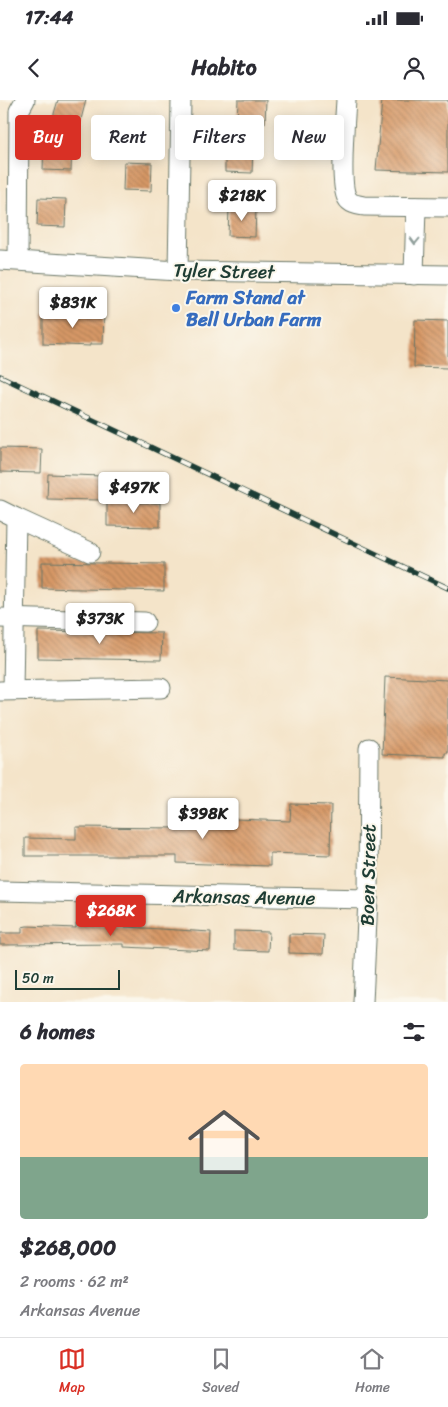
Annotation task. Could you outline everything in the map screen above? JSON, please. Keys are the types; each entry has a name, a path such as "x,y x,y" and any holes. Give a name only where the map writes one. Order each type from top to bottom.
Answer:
{"street":[{"path":"9,260 20,111 25,100"},
{"path":"178,271 181,100"},
{"path":"346,100 343,179 346,198 352,203 364,206 448,207"},
{"path":"414,275 416,207"},
{"name":"Tyler Street","path":"9,260 178,271 448,275"},
{"path":"90,552 8,514 7,690 162,688"},
{"path":"7,618 145,622"},
{"name":"Boen Street","path":"364,1002 368,899 369,748"},
{"name":"Arkansas Avenue","path":"0,891 368,899"}],"building":[{"path":"58,100 86,100 81,119 81,115 54,115"},
{"path":"238,100 266,100 265,123 264,115 237,115"},
{"path":"382,100 448,100 448,172 376,170"},
{"path":"43,160 71,160 71,171 43,170"},
{"path":"225,160 252,160 252,173 225,172"},
{"path":"124,162 152,163 151,191 123,190"},
{"path":"38,198 66,199 65,227 37,226"},
{"path":"229,208 256,209 255,237 228,236"},
{"path":"43,313 104,313 103,344 90,344 90,346 43,344"},
{"path":"415,320 448,321 448,368 414,367"},
{"path":"0,448 42,449 41,473 0,472"},
{"path":"48,474 101,476 100,500 47,499"},
{"path":"107,502 160,503 160,527 107,526"},
{"path":"42,562 164,564 164,591 42,588"},
{"path":"38,631 162,633 161,660 38,658"},
{"path":"385,677 448,680 448,753 445,753 445,757 382,754"},
{"path":"291,804 331,805 330,855 270,853 270,866 177,863 177,856 25,856 25,838 76,839 76,827 178,828 179,817 290,821"},
{"path":"76,924 211,932 210,951 124,947 124,944 0,945 0,933 22,933 22,927 27,926 76,928"},
{"path":"234,931 269,932 268,951 234,950"},
{"path":"289,934 324,935 323,954 289,953"}],"railway":[{"path":"0,376 448,588"}],"place":[{"name":"Farm Stand at Bell Urban Farm","path":"176,308"}]}
